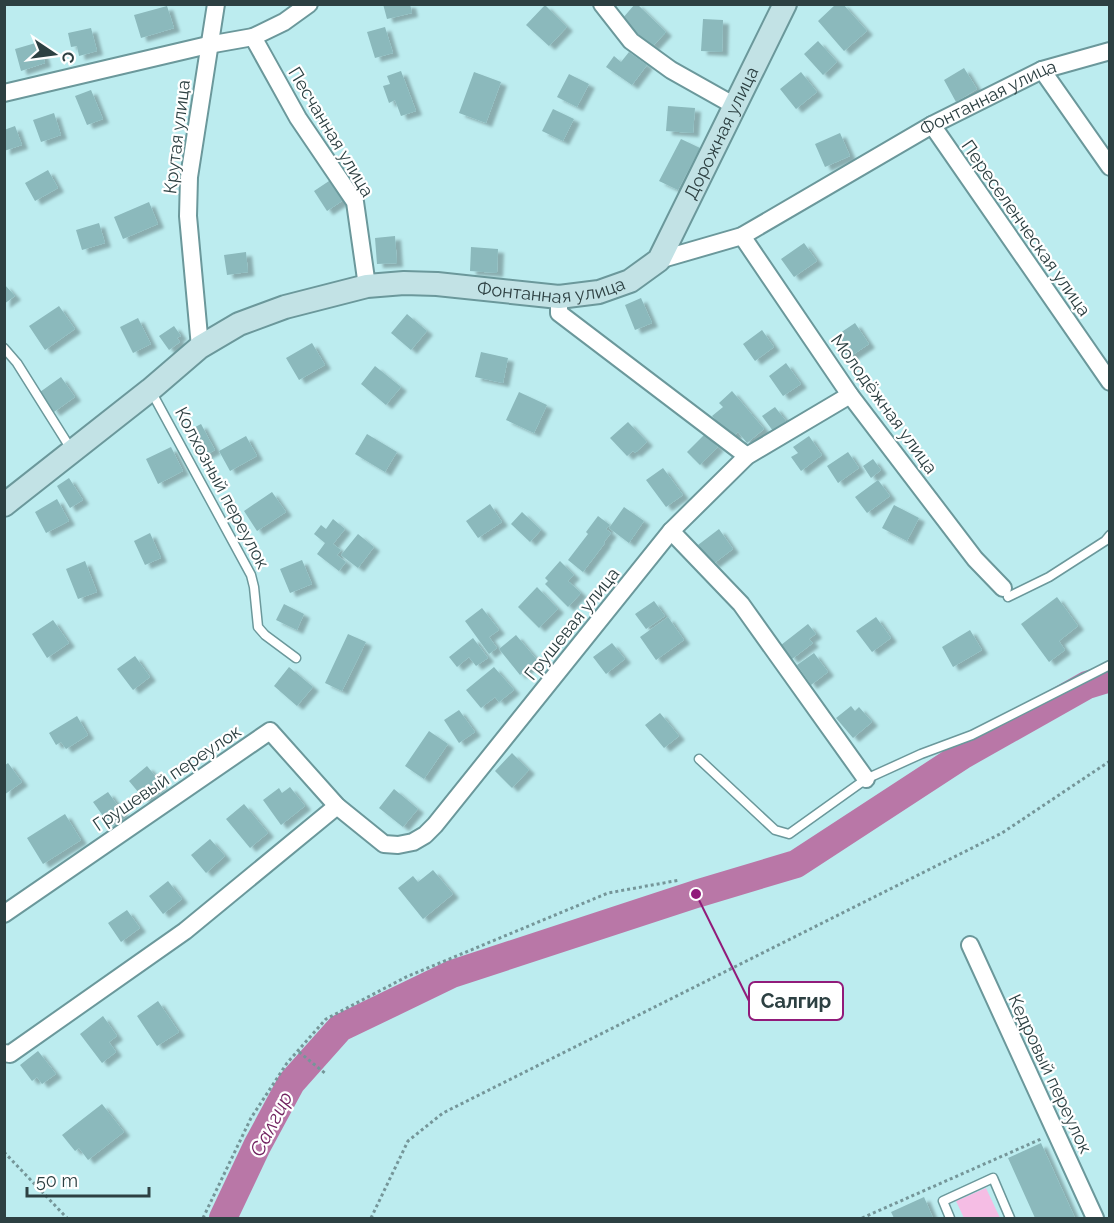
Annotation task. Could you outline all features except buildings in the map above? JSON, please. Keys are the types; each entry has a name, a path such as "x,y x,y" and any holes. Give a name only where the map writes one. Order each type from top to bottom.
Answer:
{"main road":[{"name":"Дорожная улица","path":"659,260 785,4"},
{"name":"Фонтанная улица","path":"4,505 150,390 200,346 238,324 285,307 367,286 404,283 437,284 559,297 599,292 630,281 659,260"}],"street":[{"name":"Крутая улица","path":"200,346 188,216 189,177 216,4"},
{"path":"4,93 208,45 253,37 284,22 309,4"},
{"path":"602,4 631,41 671,70 735,106"},
{"name":"Песчанная улица","path":"253,37 298,118 355,202 367,286"},
{"name":"Фонтанная улица","path":"659,260 742,236 932,125 1042,70 1110,51"},
{"path":"1042,70 1110,167"},
{"name":"Переселенческая улица","path":"932,125 1110,382"},
{"name":"Молодёжная улица","path":"742,236 850,395 975,559 1007,597"},
{"path":"559,297 559,314 747,456"},
{"name":"Грушевая улица","path":"337,806 384,844 398,845 412,842 425,835 443,816 671,531 747,456 850,395"},
{"path":"671,531 741,604 866,779"},
{"name":"Грушевый переулок","path":"4,914 270,731 337,806"},
{"path":"4,1053 10,1054 185,931 337,806"},
{"name":"Кедровый переулок","path":"970,945 1095,1218"}],"lane":[{"path":"4,348 73,452"},
{"name":"Колхозный переулок","path":"150,390 252,575 258,627 296,658"},
{"path":"1007,597 1049,577 1105,541 1110,535"},
{"path":"699,759 775,830 789,834 866,779 921,754 972,735 1110,664"},
{"path":"950,1218 943,1201 993,1178 1010,1218"}],"path":[{"path":"371,1218 408,1141 442,1113 1002,833 1110,761"},
{"path":"203,1218 251,1118 287,1063 326,1018 406,978 608,893 680,879"},
{"path":"299,1052 326,1074"},
{"path":"4,1152 67,1218"},
{"path":"878,1211 882,1218"}],"shaded area":[{"path":"986,1188 1000,1218 964,1218 956,1201"}],"waterway":[{"name":"Салгир","path":"223,1218 257,1146 291,1083 340,1028 452,974 696,894 796,864 963,755 1087,685 1110,678"}],"place":[{"name":"Салгир","path":"696,894"}]}
